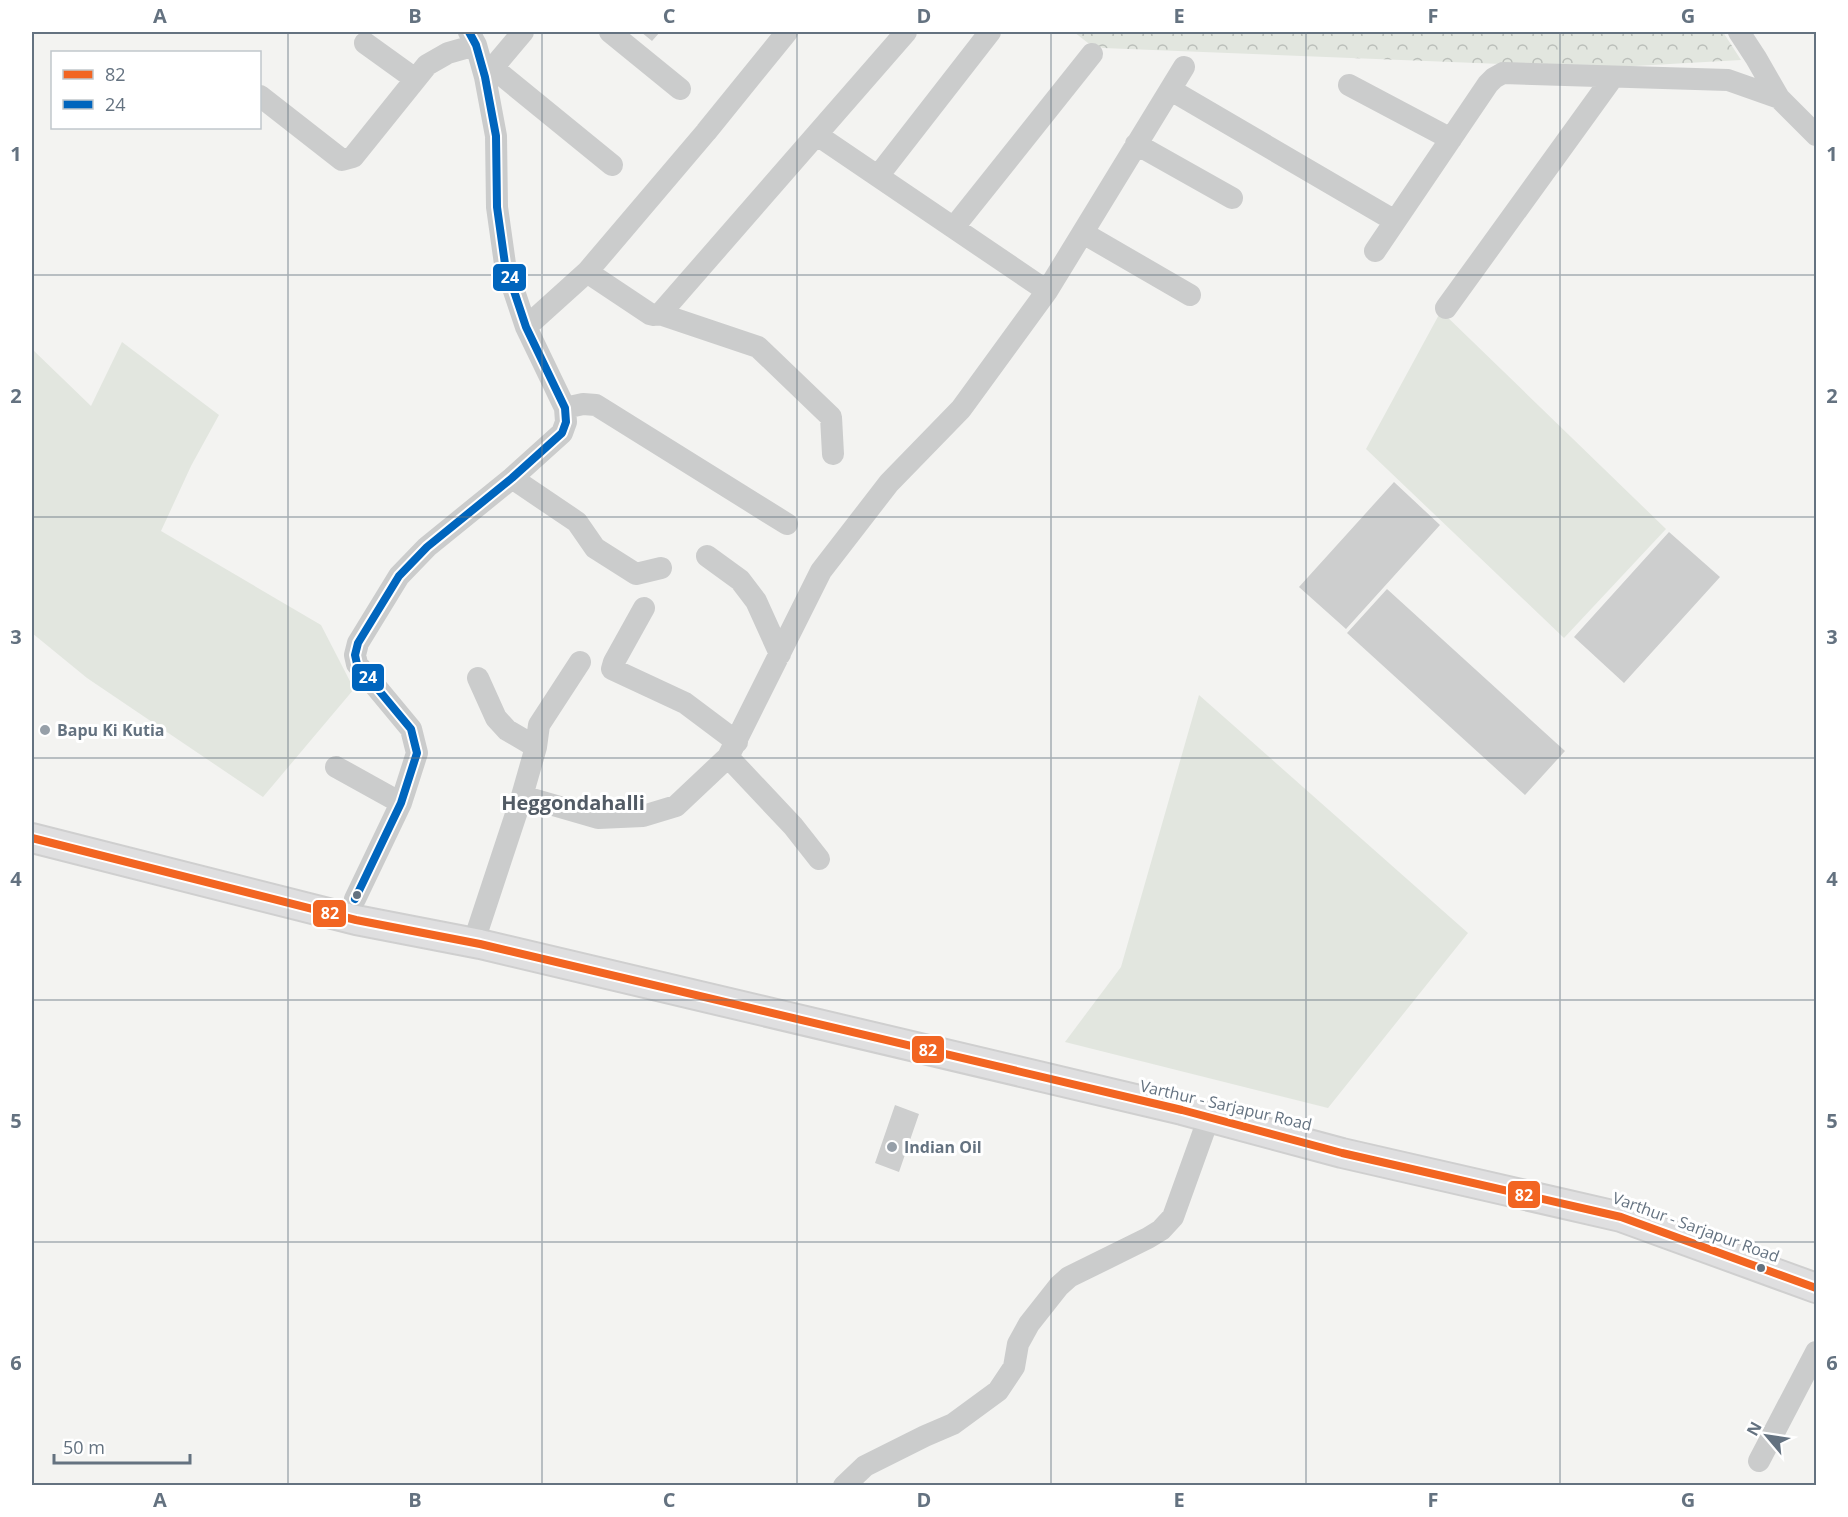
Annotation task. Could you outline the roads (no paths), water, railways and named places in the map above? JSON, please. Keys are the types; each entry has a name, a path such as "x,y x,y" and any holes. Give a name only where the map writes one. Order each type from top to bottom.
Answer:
{"main road":[{"name":"Varthur - Sarjapur Road","path":"32,825 355,899 1607,1195 1816,1270"},
{"name":"Varthur - Sarjapur Road","path":"32,838 356,920 492,947 1209,1117 1342,1153 1621,1217 1816,1288"}],"street":[{"path":"489,72 523,32"},
{"path":"610,32 680,89"},
{"path":"526,327 587,272 787,32"},
{"path":"660,314 906,32"},
{"path":"878,176 990,32"},
{"path":"1739,32 1779,98 1816,135"},
{"path":"261,97 342,160 353,157 427,65 472,38 489,72 496,136 497,207 505,264 526,327 565,408 566,422 562,433 512,478 427,547 399,576 358,643 357,664 411,729 417,753 401,803 355,899"},
{"path":"365,43 415,79"},
{"path":"954,227 1092,54"},
{"path":"522,796 598,818 643,816 676,806 732,749 821,571 890,483 961,409 1047,291 1184,67"},
{"path":"489,72 612,165"},
{"path":"1375,251 1488,84 1503,73 1728,80 1779,98"},
{"path":"1446,308 1612,77"},
{"path":"1349,85 1451,139"},
{"path":"1171,90 1395,221"},
{"path":"817,135 1047,291"},
{"path":"1136,144 1232,198"},
{"path":"1083,233 1190,295"},
{"path":"587,272 650,314 660,314 758,347 831,417 833,454"},
{"path":"565,408 583,404 596,405 787,525"},
{"path":"512,478 577,522 595,548 636,574 661,568"},
{"path":"707,556 740,580 756,601 780,654"},
{"path":"644,608 612,669 685,703 732,749 819,859"},
{"path":"478,929 522,796 536,747 539,725 580,662"},
{"path":"478,678 496,718 507,730 536,747"},
{"path":"336,767 401,803"},
{"path":"844,1485 865,1466 953,1424 998,1391 1014,1366 1018,1344 1029,1323 1059,1286 1069,1277 1161,1230 1173,1217 1209,1117"},
{"path":"1759,1461 1816,1352"}],"place":[{"name":"Bapu Ki Kutia","path":"45,730"},
{"name":"Indian Oil","path":"892,1147"}],"district":[{"name":"Heggondahalli","path":"573,802"}]}
